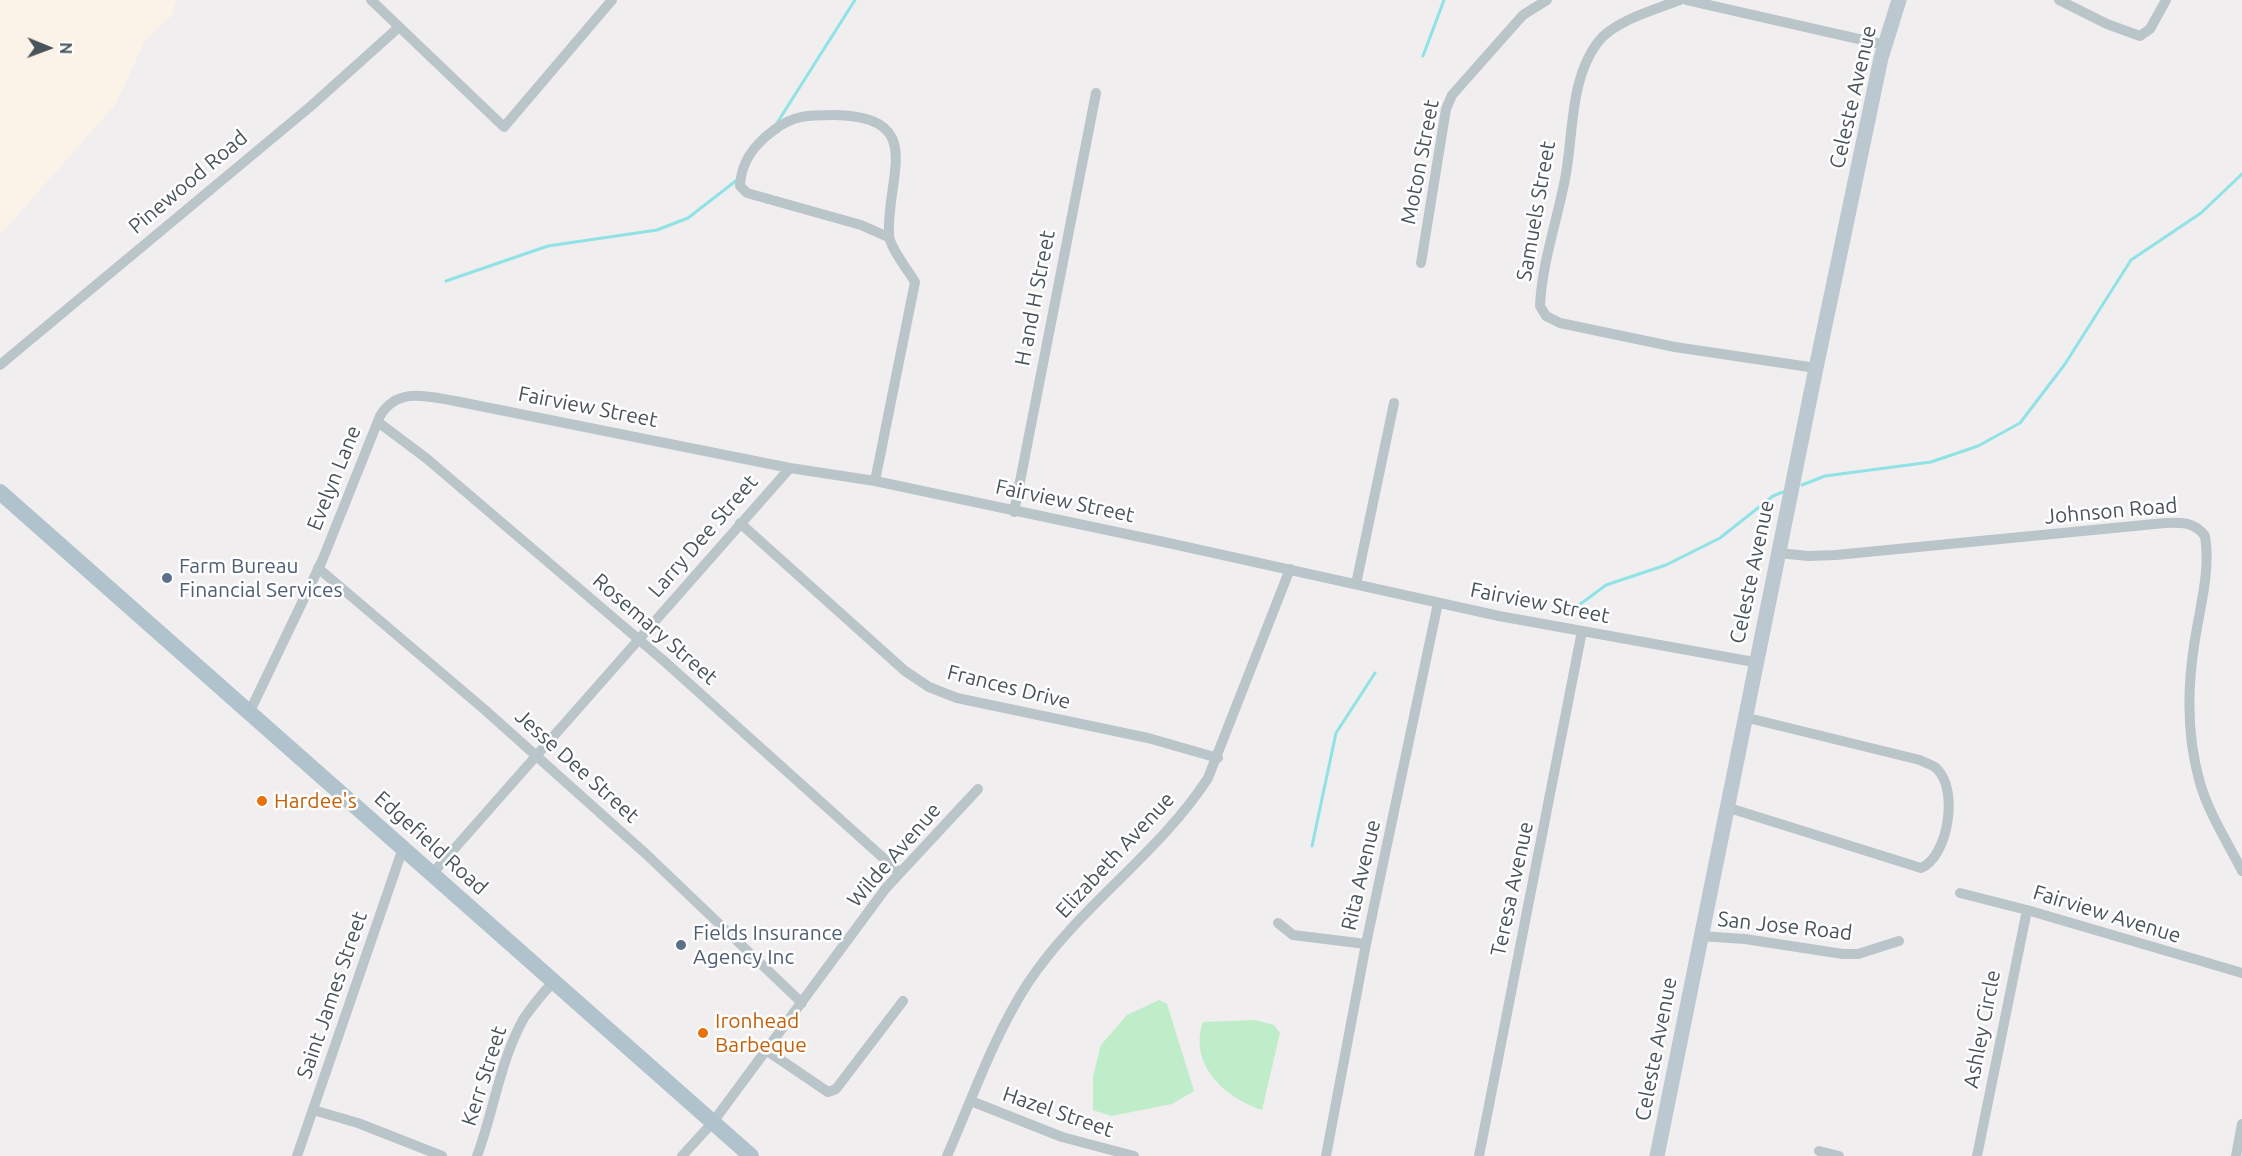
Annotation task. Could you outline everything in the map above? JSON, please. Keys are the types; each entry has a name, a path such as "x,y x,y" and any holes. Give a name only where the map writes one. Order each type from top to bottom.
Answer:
{"main road":[{"name":"Edgefield Road","path":"0,492 751,1156"}],"street":[{"path":"371,0 504,127 612,0"},
{"name":"Moton Street","path":"1421,263 1446,110 1452,95 1523,15 1547,0"},
{"name":"Samuels Street","path":"1680,0 1635,18 1608,33 1589,57 1573,110 1566,177 1540,306 1546,316 1560,323 1674,347 1816,368"},
{"path":"1687,0 1885,45"},
{"name":"Celeste Avenue","path":"1657,1156 1754,662 1779,553 1885,45 1899,0"},
{"path":"2059,0 2107,24 2140,36 2150,29 2166,0"},
{"name":"Pinewood Road","path":"0,365 310,106 399,27"},
{"name":"H and H Street","path":"1014,512 1096,93"},
{"path":"875,481 915,282 888,237 861,225 747,193 740,186 740,174 755,144 787,119 808,115 852,115 881,124 890,133 896,158 888,237"},
{"name":"Fairview Street","path":"378,422 384,410 395,399 417,394 790,468 875,481 1290,569 1438,603 1706,655 1754,662"},
{"path":"1356,584 1394,403"},
{"name":"Evelyn Lane","path":"250,711 318,568 378,422"},
{"name":"Rosemary Street","path":"378,422 426,458 639,640 900,873"},
{"name":"Larry Dee Street","path":"432,874 790,468"},
{"name":"Johnson Road","path":"1779,553 1808,556 1836,555 2180,522 2197,527 2205,536 2207,561 2191,671 2189,710 2193,755 2201,785 2242,871"},
{"name":"Frances Drive","path":"740,523 904,671 930,687 957,698 1148,738 1218,758"},
{"name":"Jesse Dee Street","path":"318,568 485,710 646,854 802,1003"},
{"name":"Elizabeth Avenue","path":"947,1156 1004,1027 1028,982 1067,936 1189,804 1218,758 1290,569"},
{"name":"Rita Avenue","path":"1326,1156 1366,944 1438,603"},
{"name":"Teresa Avenue","path":"1479,1156 1582,631"},
{"path":"1726,807 1921,868 1929,865 1940,848 1950,813 1946,785 1937,768 1929,764 1744,717"},
{"name":"Wilde Avenue","path":"682,1156 713,1122 886,888 978,789"},
{"name":"Saint James Street","path":"297,1156 403,848"},
{"name":"Fairview Avenue","path":"1960,893 2242,973"},
{"name":"Ashley Circle","path":"1977,1156 2026,910"},
{"path":"1278,923 1293,935 1366,944"},
{"name":"San Jose Road","path":"1700,936 1745,939 1843,954 1858,954 1899,941"},
{"name":"Kerr Street","path":"477,1156 491,1116 506,1060 524,1020 554,981"},
{"path":"766,1050 828,1092 836,1089 903,1001"},
{"name":"Hazel Street","path":"970,1101 1062,1137 1134,1156"},
{"path":"313,1110 358,1123 442,1156"},
{"path":"2236,1156 2242,1124"},
{"path":"1819,1152 1839,1156"}],"shaded area":[{"path":"0,0 177,0 171,16 146,39 115,105 0,235"}],"green space":[{"path":"1159,1000 1167,1004 1194,1091 1172,1104 1111,1116 1093,1110 1093,1076 1101,1045 1127,1015"},
{"path":"1255,1020 1274,1025 1280,1033 1262,1110 1235,1097 1223,1088 1205,1065 1201,1052 1200,1037 1203,1022"}],"waterway":[{"path":"777,123 855,0"},
{"path":"1423,56 1444,0"},
{"path":"1802,485 1825,476 1931,462 1978,446 2020,423 2065,364 2131,260 2201,213 2242,174"},
{"path":"446,281 548,246 657,230 688,218 737,180"},
{"path":"1567,614 1606,585 1666,565 1720,538 1773,496 1783,492"},
{"path":"1312,846 1336,733 1375,673"}],"place":[{"name":"Farm Bureau Financial Services","path":"167,578"},
{"name":"Hardee's","path":"262,801"},
{"name":"Fields Insurance Agency Inc","path":"681,945"},
{"name":"Ironhead Barbeque","path":"703,1033"}]}
